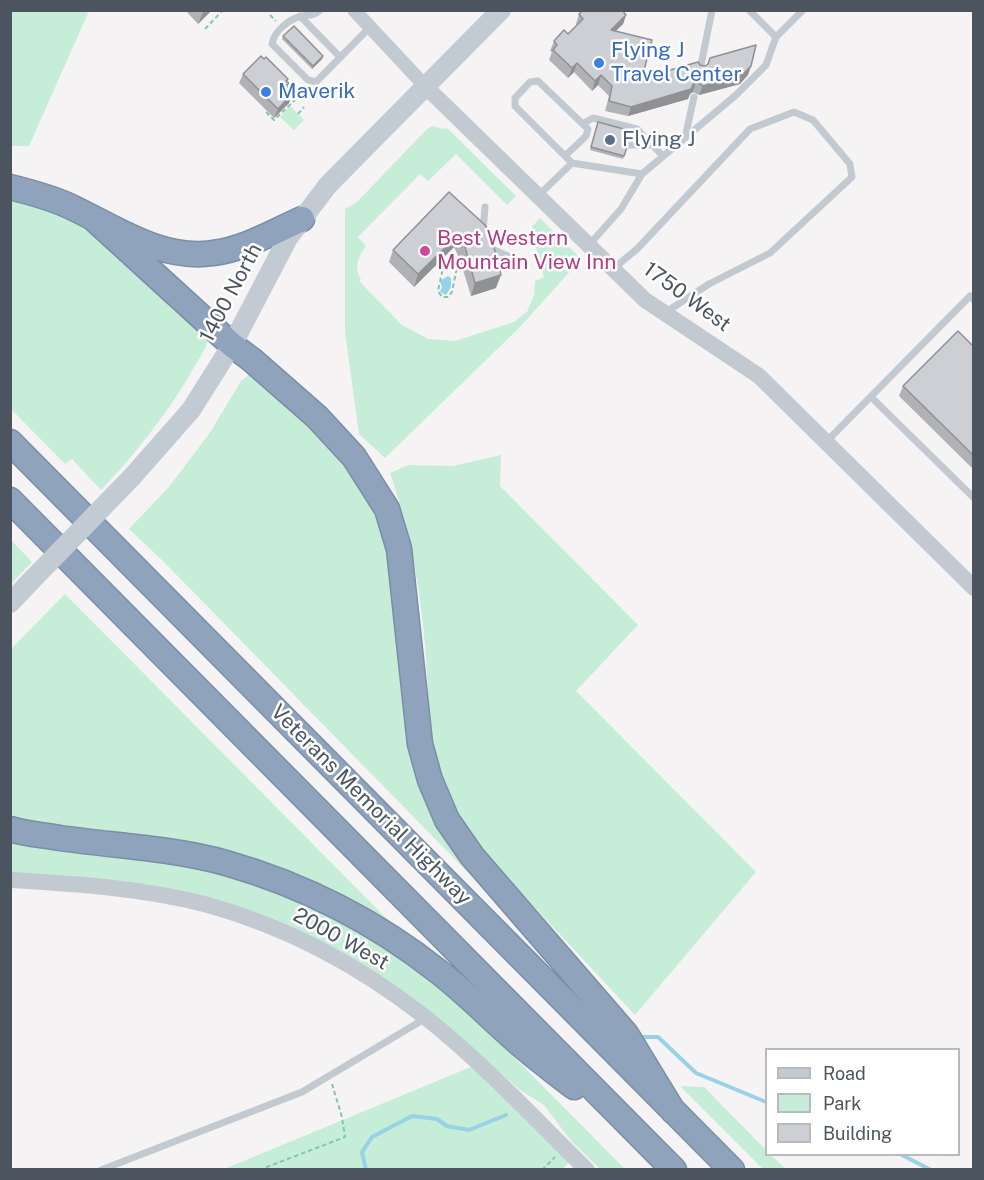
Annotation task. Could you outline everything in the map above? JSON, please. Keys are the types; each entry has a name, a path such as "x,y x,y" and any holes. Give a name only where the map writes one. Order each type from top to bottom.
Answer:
{"highway":[{"path":"10,187 67,205 163,250 192,255 212,254 239,247 302,219"},
{"path":"94,219 232,345 316,417 354,458 387,509 401,560 420,744 430,780 447,820 472,856 626,1035 674,1111"},
{"name":"Veterans Memorial Highway","path":"10,442 732,1170"},
{"name":"Veterans Memorial Highway","path":"10,500 674,1170"},
{"path":"10,829 87,842 176,852 225,863 280,880 354,915 397,941 440,972 528,1051 654,1149"}],"main road":[{"name":"1400 North","path":"10,603 132,477 191,410 232,345 276,259 328,185 501,10"}],"street":[{"name":"1750 West","path":"354,10 425,86 645,300 759,376 974,588"},
{"name":"2000 West","path":"10,880 135,890 208,905 274,928 334,957 393,993 426,1018 478,1064 587,1170"}],"lane":[{"path":"320,10 315,15 300,16 285,23 272,44 308,80 316,81 370,27"},
{"path":"700,70 712,10"},
{"path":"749,10 776,37"},
{"path":"588,245 621,209 642,174 736,95 766,65 776,37 803,10"},
{"path":"300,16 340,57"},
{"path":"566,156 591,134 584,123 538,81 530,82 515,98 515,106 572,163 642,174"},
{"path":"685,138 694,97"},
{"path":"613,269 637,249 750,129 794,112 813,120 850,164 852,177 770,253 709,284 666,312"},
{"path":"584,123 593,118 637,129 663,156"},
{"path":"627,145 652,145"},
{"path":"538,196 572,163"},
{"path":"485,207 482,230 494,250 517,260"},
{"path":"826,442 970,296 974,300"},
{"path":"871,397 974,498"},
{"path":"101,1170 302,1092 426,1018"}],"path":[{"path":"217,10 220,14"},
{"path":"205,29 223,10"},
{"path":"270,15 276,21"},
{"path":"266,112 274,120 296,99"},
{"path":"298,114 304,107"},
{"path":"444,262 438,291 442,297 448,297 452,292 459,262"},
{"path":"259,1170 345,1137 330,1075"},
{"path":"542,1170 564,1148"}],"green space":[{"path":"10,11 89,11 29,146 11,146"},
{"path":"290,106 304,120 294,130 280,117"},
{"path":"432,126 447,128 516,196 507,205 456,154 428,181 420,174 358,237 366,246 358,262 357,270 361,279 359,281 402,325 428,339 455,341 514,322 527,312 534,295 535,281 544,277 532,232 532,227 540,218 581,259 520,327 385,458 359,434 345,332 345,209 357,202"},
{"path":"10,198 62,214 97,234 165,294 173,310 190,324 205,329 207,343 189,376 159,421 101,490 72,459 65,464 11,409"},
{"path":"250,374 260,379 333,448 367,490 390,545 407,702 490,895 129,529 168,488 211,431 241,381"},
{"path":"501,455 500,486 638,625 576,691 756,872 635,1015 482,850 449,797 436,761 417,580 409,537 390,473 409,465 453,466"},
{"path":"11,540 32,562 10,584"},
{"path":"65,594 399,931 343,903 11,824 10,650"},
{"path":"10,841 40,848 118,855 204,869 294,898 363,935 378,940 439,985 625,1169 600,1169 572,1142 544,1105 520,1090 446,1025 275,922 11,874"},
{"path":"478,1064 574,1157 562,1170 222,1170"},
{"path":"680,1086 704,1087 765,1149 765,1156 772,1156 786,1169 763,1169"}],"water":[{"path":"448,276 451,278 451,287 446,295 440,292 442,287 440,281"}],"building":[{"path":"583,10 622,10 626,15 611,30 652,40 642,78 698,62 705,66 710,58 756,45 751,66 743,74 703,86 696,82 691,89 631,107 609,101 612,86 601,75 595,81 577,63 572,68 553,50 557,45 554,41 564,30 568,34 583,19 579,14"},
{"path":"294,26 323,56 313,66 283,36"},
{"name":"Maverik","path":"261,56 264,59 266,57 288,79 286,81 289,83 286,86 293,93 278,109 243,74"},
{"name":"Flying J","path":"598,122 631,131 630,136 623,139 623,144 627,147 624,156 591,147"},
{"name":"Best Western Mountain View Inn","path":"449,192 485,225 491,235 501,275 475,283 459,234 418,274 393,250"},
{"path":"958,331 974,347 974,456 903,386"}],"waterway":[{"path":"637,1037 658,1037 696,1073 765,1102"},
{"path":"366,1170 362,1152 372,1137 412,1116 437,1119 447,1126 469,1130 506,1115"},
{"path":"904,1156 931,1170"}],"place":[{"name":"Flying J Travel Center","path":"599,63"},
{"name":"Maverik","path":"266,92"},
{"name":"Flying J","path":"610,140"},
{"name":"Best Western Mountain View Inn","path":"425,251"}]}
